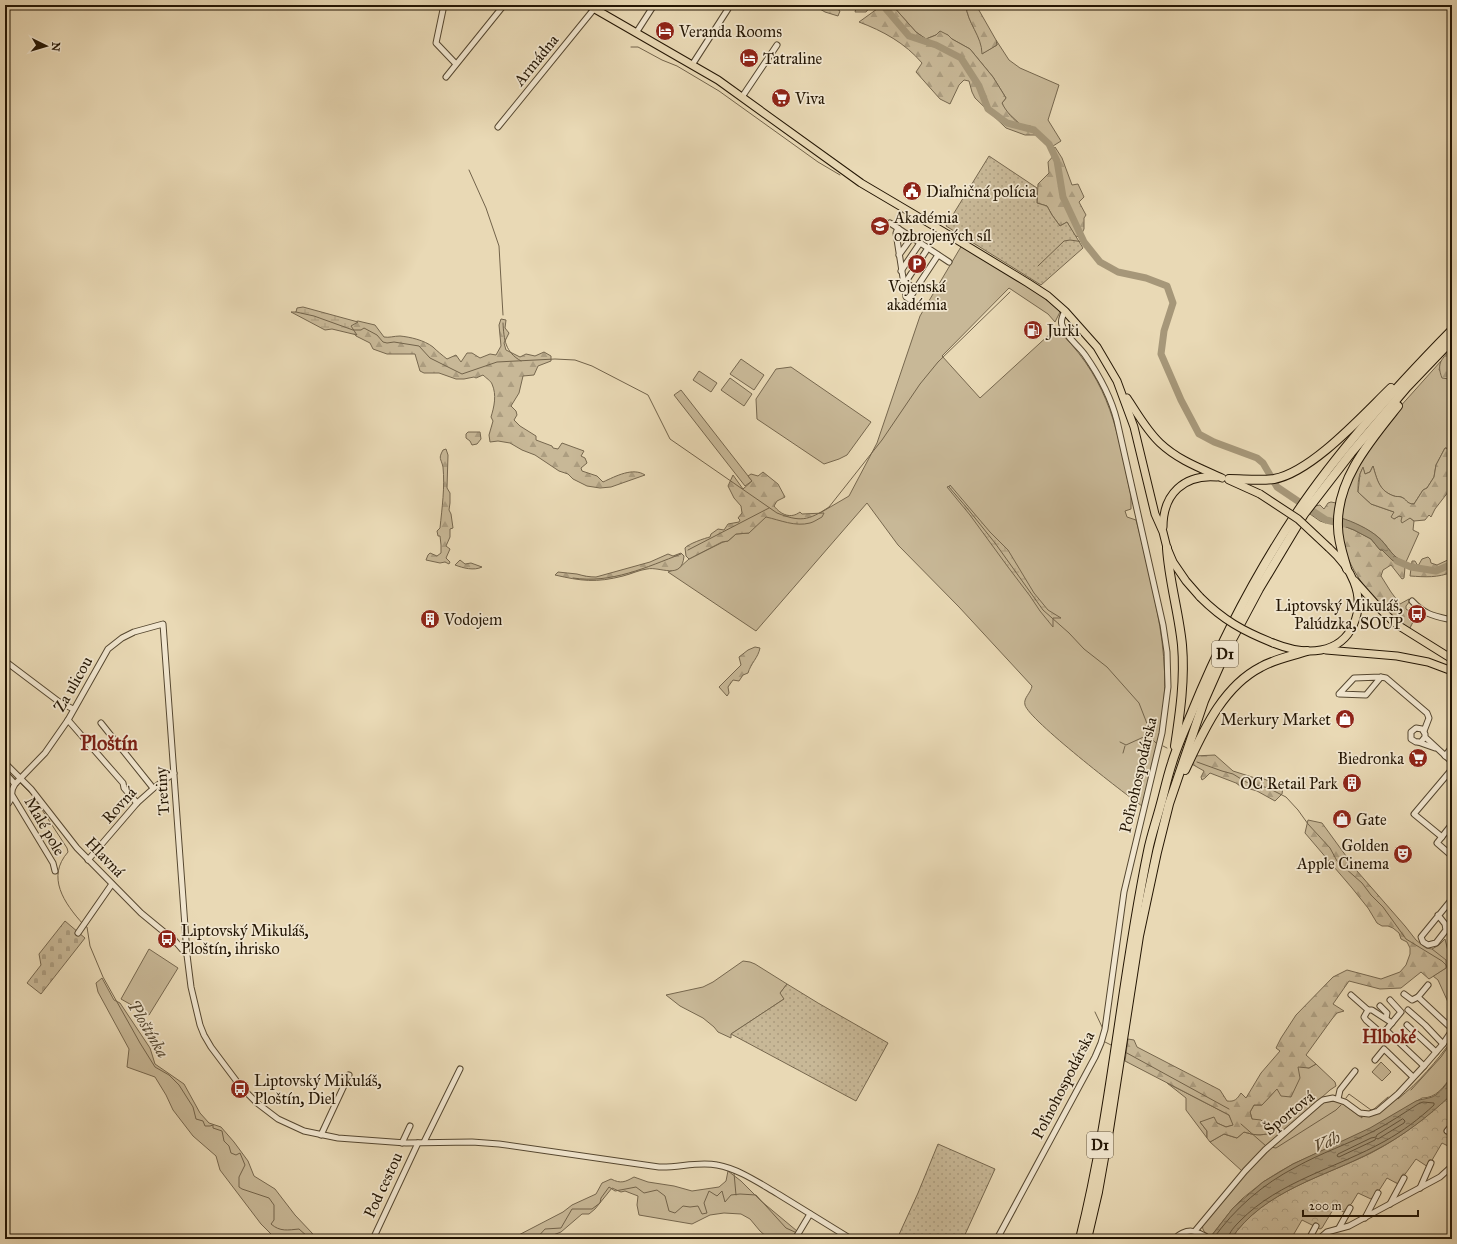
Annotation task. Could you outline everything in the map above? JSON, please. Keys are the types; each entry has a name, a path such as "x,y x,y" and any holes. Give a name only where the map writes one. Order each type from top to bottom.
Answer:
{"highway":[{"name":"D1","path":"1086,1239 1104,1161 1127,966 1148,849 1172,761 1221,645 1252,585 1346,448 1452,330"},
{"name":"D1","path":"1310,500 1332,477 1407,387 1452,340"},
{"path":"1347,569 1339,541 1338,527 1339,504 1349,477 1369,443 1445,347"},
{"path":"1226,479 1273,479 1294,472 1308,464 1325,450 1396,383 1411,374"},
{"name":"D1","path":"1080,1239 1098,1158 1156,852 1169,804 1204,701 1227,649 1302,512"},
{"path":"1167,548 1168,564 1181,635 1183,660 1181,706 1172,761"},
{"path":"1169,804 1201,738 1220,706 1233,689 1245,677 1260,667 1307,651"}],"main road":[{"path":"591,7 718,80 834,166 882,197 949,235 1048,296 1065,311 1097,347 1122,390 1150,432 1160,443 1186,462 1260,494 1298,519 1329,548 1347,569 1353,579 1379,608 1396,624 1452,659"},
{"path":"1122,390 1134,427 1155,514 1163,532 1167,548 1173,562 1186,581 1213,610 1234,625 1273,643 1291,649 1397,656 1428,662 1452,671"},
{"path":"1163,532 1163,519 1166,506 1178,488 1186,482 1206,477 1226,479"},
{"path":"1322,650 1340,642 1354,625 1358,613 1358,601 1353,579"}],"street":[{"path":"444,5 436,43 456,64"},
{"path":"446,77 504,5"},
{"path":"636,33 654,5"},
{"path":"692,65 728,9 722,5"},
{"name":"Armádna","path":"498,127 591,7"},
{"path":"742,97 777,45"},
{"path":"890,222 948,262"},
{"path":"898,228 896,233 906,297 909,299 938,255"},
{"path":"899,255 912,237"},
{"path":"901,271 920,243"},
{"path":"904,282 928,248"},
{"path":"904,282 915,289"},
{"name":"Poľnohospodárska","path":"998,1239 1095,1057 1103,1039 1124,892 1162,733 1167,693 1167,661 1164,630 1115,415 1105,388 1093,366 1062,327 1061,320 1065,311"},
{"path":"1412,600 1427,613 1452,620"},
{"name":"Za ulicou","path":"18,781 45,753 68,720 108,649 122,638 134,632 162,624"},
{"name":"Tretiny","path":"162,624 187,955 191,987 202,1031 211,1047 233,1077 257,1103 272,1115 304,1131 338,1138 402,1143 472,1142 510,1145 659,1167 707,1164 717,1165 728,1168 752,1179 851,1239"},
{"path":"5,661 58,701 73,709"},
{"path":"1381,677 1366,695 1339,694 1354,678 1381,677 1386,678 1428,714 1428,720 1423,732 1423,740 1418,742"},
{"path":"68,720 123,783 124,788 137,803"},
{"path":"101,723 153,788"},
{"path":"1438,749 1411,739 1411,732 1416,728 1423,732 1452,762"},
{"path":"1445,756 1452,747"},
{"path":"5,763 16,774 18,781 12,790 11,800 5,807"},
{"path":"1442,837 1414,814 1452,768"},
{"name":"Rovná","path":"88,860 137,803 153,788 174,773"},
{"path":"5,774 18,781"},
{"name":"Hlavná","path":"18,781 31,789 88,860 142,912 175,941 187,955"},
{"name":"Malé pole","path":"12,795 53,863 55,871"},
{"path":"1452,824 1437,843 1452,856"},
{"path":"78,933 112,884"},
{"path":"1438,915 1446,924 1446,930 1436,943 1428,945 1423,942 1422,937 1438,915 1452,899"},
{"path":"1404,994 1412,1000 1418,997 1428,985"},
{"path":"1351,995 1368,1010 1372,1010 1392,1023"},
{"path":"1386,1030 1424,1066 1443,1044 1449,1035 1451,1028 1418,997"},
{"path":"1368,1010 1364,1017 1382,1034 1401,1012 1390,1000"},
{"path":"1380,1006 1387,1013 1386,1018"},
{"path":"1408,1010 1443,1044"},
{"path":"1407,1025 1436,1052"},
{"path":"1375,1060 1384,1050 1413,1077"},
{"name":"Športová","path":"1195,1231 1245,1171 1265,1150 1318,1103 1330,1098 1338,1098 1358,1112 1369,1114 1378,1111 1387,1104 1424,1066"},
{"path":"424,1142 460,1069"},
{"path":"1338,1098 1340,1090 1355,1071"},
{"path":"321,1135 350,1075"},
{"path":"1452,1125 1447,1131 1452,1132"},
{"path":"402,1143 410,1126"},
{"name":"Pod cestou","path":"372,1239 418,1143"},
{"path":"1420,1188 1431,1163"},
{"path":"1319,1239 1327,1232 1349,1226 1442,1176 1452,1166"},
{"path":"1390,1204 1404,1178"},
{"path":"1365,1218 1378,1193"},
{"path":"1338,1228 1350,1208"},
{"path":"795,1239 810,1214"},
{"path":"1308,1239 1316,1226"},
{"path":"1174,1239 1183,1233 1195,1231 1210,1239"}],"green space":[{"path":"813,5 834,5 834,7 840,11 838,16 825,12"},
{"path":"857,5 872,5 866,12 855,12"},
{"path":"872,5 892,5 916,32 926,39 936,35 940,31 970,49 993,77 1006,98 1002,103 1008,112 1021,125 1037,130 1036,135 1025,135 1006,128 975,98 969,81 964,80 959,85 950,104 940,99 916,72 922,63 908,49 877,29 859,22 877,9"},
{"path":"892,5 966,5 969,18 980,40 983,53 997,45 996,40 1009,60 1020,68 1059,85 1048,120 1061,141 1053,146 1037,130 1030,126 1021,125 1005,110 1002,103 1006,98 993,77 970,49 952,39 948,35 936,35 926,39 916,32"},
{"path":"966,5 976,5 996,40 997,45 982,54 980,41 969,18"},
{"path":"1055,147 1062,158 1072,185 1078,184 1084,197 1079,202 1086,215 1084,218 1084,229 1080,237 1075,236 1067,222 1060,226 1047,206 1037,203 1038,184 1049,173 1048,162 1055,154"},
{"path":"989,156 1037,188 1037,203 1047,206 1060,226 1067,222 1083,248 1041,285 946,226"},
{"path":"962,245 1039,294 1060,312 1055,322 1048,314 1009,288 942,356 980,398 1051,333 1062,334 1091,372 1102,390 1110,409 1131,496 1131,509 1125,511 1127,517 1136,520 1151,582 1164,657 1165,687 1163,715 1142,806 1079,757 1030,713 1025,705 1025,702 1032,686 959,607 898,545 867,503 756,631 668,572 679,568 689,559 728,541 736,534 749,533 767,515 808,520 849,496 877,443 920,316"},
{"path":"303,307 358,322 351,326 357,335 332,329 325,330 291,312 296,312 297,308"},
{"path":"501,319 506,320 505,328 509,333 504,343 506,350 520,357 526,354 535,356 544,352 551,356 551,361 538,366 534,375 523,376 519,393 511,406 516,411 517,415 514,420 520,426 536,436 536,440 552,446 553,448 558,449 562,443 584,451 581,456 585,458 587,463 581,468 582,471 597,476 603,482 630,472 645,475 611,487 600,488 587,486 573,479 568,474 559,471 535,455 510,443 498,441 490,442 489,435 493,421 491,417 495,397 494,388 490,381 483,375 476,378 456,379 439,373 424,373 420,371 415,354 387,354 373,349 370,343 356,336 348,325 358,321 375,325 384,337 400,336 417,339 433,347 447,359 456,355 461,362 467,353 472,353 480,358 490,354 496,355 501,346 499,325"},
{"path":"1452,348 1452,385 1449,379 1442,378 1440,373 1440,365 1443,358"},
{"path":"741,359 764,375 754,390 730,374"},
{"path":"1441,361 1439,370 1449,379 1452,385 1452,446 1450,449 1445,448 1436,465 1434,477 1427,488 1423,490 1414,504 1411,504 1403,498 1389,494 1382,488 1377,480 1373,466 1370,472 1365,474 1363,468 1360,474 1358,492 1371,504 1394,512 1394,519 1399,516 1410,518 1414,521 1413,530 1419,533 1406,562 1397,558 1382,540 1374,534 1341,518 1342,504 1353,472 1398,409"},
{"path":"791,367 871,422 847,455 824,464 757,419 756,399 776,369"},
{"path":"699,371 717,383 711,392 693,380"},
{"path":"730,378 752,394 744,406 721,390"},
{"path":"681,390 752,481 745,486 674,395"},
{"path":"468,432 480,432 481,439 477,444 472,445 466,438 466,434"},
{"path":"1452,446 1452,487 1435,509 1431,517 1429,515 1425,520 1414,521 1410,518 1402,523 1402,517 1399,516 1394,519 1391,517 1394,512 1371,504 1358,492 1360,474 1363,467 1365,474 1370,472 1373,466 1379,484 1385,491 1414,504 1434,477 1436,465 1445,448 1450,449"},
{"path":"446,449 448,455 447,488 450,493 449,510 453,528 450,529 450,537 446,546 450,549 446,558 450,562 449,564 445,562 440,563 426,560 430,553 437,556 441,553 440,536 438,536 437,531 440,528 444,475 440,457 443,450"},
{"path":"763,472 778,484 785,497 777,501 774,506 780,512 790,516 800,512 802,514 824,513 822,517 812,523 799,524 788,523 766,517 749,533 736,534 728,541 722,542 689,559 686,556 685,548 687,546 710,537 711,534 718,529 724,530 728,524 739,522 740,520 738,518 742,513 741,506 734,498 728,486 733,475 743,489 752,481 748,476 751,474 758,476"},
{"path":"950,485 990,532 1008,550 1034,593 1048,610 1061,618 1053,618 1053,627 970,515 947,487"},
{"path":"1328,503 1336,503 1334,520 1328,519 1326,523 1310,514 1315,506 1320,505 1324,509"},
{"path":"1341,525 1371,539 1380,550 1382,550 1392,560 1405,567 1404,578 1402,579 1391,565 1383,570 1381,576 1400,604 1409,599 1410,601 1406,606 1406,609 1416,616 1409,630 1372,596 1357,576 1346,553"},
{"path":"681,553 684,556 682,564 679,568 670,571 647,569 605,580 581,580 555,575 558,572 596,577 650,562 668,554 673,556"},
{"path":"1428,557 1431,563 1437,565 1452,558 1452,572 1437,576 1410,576 1412,561 1415,561 1418,566 1422,559"},
{"path":"460,560 465,564 471,563 482,567 472,569 455,565"},
{"path":"755,647 760,648 758,655 748,673 743,675 739,681 733,680 728,687 729,693 727,696 719,687 741,665 739,657"},
{"path":"1215,755 1233,771 1255,778 1264,779 1283,787 1282,794 1275,801 1257,791 1240,786 1210,773 1202,780 1201,777 1204,771 1190,763 1194,756"},
{"path":"1308,820 1322,823 1357,871 1416,940 1426,948 1432,949 1446,960 1446,968 1429,979 1421,972 1401,988 1380,989 1349,981 1333,1004 1344,1011 1337,1013 1306,1055 1316,1064 1309,1068 1298,1067 1300,1078 1291,1097 1281,1096 1277,1089 1262,1105 1254,1105 1250,1112 1252,1119 1261,1120 1270,1129 1270,1133 1257,1135 1244,1132 1237,1138 1224,1134 1210,1142 1207,1138 1207,1131 1200,1122 1214,1117 1217,1123 1226,1127 1233,1125 1229,1115 1125,1061 1128,1039 1134,1040 1137,1047 1220,1090 1227,1101 1236,1100 1241,1093 1246,1098 1261,1073 1280,1051 1276,1048 1296,1015 1333,977 1347,970 1381,979 1400,972 1406,965 1410,954 1410,948 1407,942 1401,939 1399,933 1393,928 1382,926 1377,923 1368,908 1352,888 1305,833"},
{"path":"65,921 85,938 41,994 27,983 41,965 39,954"},
{"path":"1445,939 1452,967 1452,1011 1438,980 1433,976 1446,968 1432,949"},
{"path":"149,949 178,968 149,1015 121,999"},
{"path":"743,961 755,964 787,984 781,992 784,999 731,1034 731,1038 718,1032 703,1018 680,1006 666,995 703,987 713,982"},
{"path":"102,978 114,1000 120,1003 150,1048 155,1064 184,1084 200,1113 209,1123 221,1127 248,1161 254,1176 275,1189 316,1239 282,1239 273,1236 261,1224 220,1170 216,1156 193,1136 173,1110 155,1077 127,1067 129,1049 98,992 96,983"},
{"path":"787,984 888,1043 856,1101 731,1034 784,999 780,993"},
{"path":"1452,1040 1452,1076 1443,1088 1436,1094 1427,1098 1422,1098 1370,1129 1293,1164 1279,1172 1263,1182 1243,1198 1233,1208 1211,1236 1204,1232 1203,1224 1245,1173 1274,1144 1324,1102 1339,1101 1362,1118 1361,1112 1366,1113 1375,1110 1395,1096 1398,1099 1413,1086"},
{"path":"1381,1062 1391,1072 1382,1081 1372,1072"},
{"path":"1316,1064 1335,1082 1336,1086 1258,1154 1242,1171 1210,1142 1224,1134 1237,1138 1244,1132 1257,1135 1270,1133 1252,1119 1250,1112 1254,1105 1262,1105 1298,1066 1309,1068"},
{"path":"1167,1083 1229,1115 1234,1125 1226,1127 1217,1123 1200,1122 1207,1131 1207,1138 1186,1110 1186,1098"},
{"path":"1452,1094 1452,1148 1442,1143 1428,1167 1416,1159 1398,1184 1387,1178 1371,1199 1358,1193 1344,1212 1334,1208 1320,1229 1302,1220 1291,1239 1231,1239 1244,1223 1277,1197 1295,1187 1353,1162 1382,1147 1414,1126"},
{"path":"938,1144 995,1169 963,1239 897,1239 918,1193"},
{"path":"728,1171 797,1231 792,1239 769,1239 750,1219 741,1214 724,1213 710,1215 692,1224 639,1215 637,1205 638,1196 612,1188 595,1209 589,1214 582,1214 561,1232 543,1239 511,1239 563,1212 572,1205 596,1194 602,1183 611,1179 618,1182 623,1182 634,1177 648,1182 674,1186 692,1191 719,1187 726,1181"}],"water":[{"path":"1341,518 1370,531 1382,540 1397,558 1406,562 1405,567 1392,560 1382,550 1380,550 1371,539 1341,525"},
{"path":"1452,1076 1452,1094 1405,1132 1374,1151 1296,1186 1278,1196 1260,1208 1245,1222 1231,1239 1209,1239 1233,1208 1263,1182 1293,1164 1370,1128 1416,1101 1435,1096"}],"waterway":[{"path":"884,5 909,36 936,45 961,58 979,86 988,109 1007,123 1034,130 1049,144 1057,161 1063,197 1084,242 1100,262 1118,272 1146,278 1167,286 1173,303 1164,331 1161,354 1181,400 1199,434 1214,442 1257,458 1263,463 1277,487 1326,520 1344,524"},
{"path":"631,47 638,47 677,66 719,91 818,162 840,175"},
{"path":"469,170 486,208 499,246 503,315"},
{"path":"1038,266 1064,241 1070,240 1084,242"},
{"path":"296,312 314,316 353,330 361,330 364,328 377,335 383,342 394,342 419,346 430,358 462,374 497,362 555,359 575,360 592,366 648,395 670,439 777,513 792,518 804,519 829,507 882,440 920,384 938,362 1010,292"},
{"path":"503,323 506,345 512,354 521,361"},
{"path":"949,487 995,543 1043,610 1069,633 1084,649 1107,667 1139,703 1152,740"},
{"path":"688,550 769,508"},
{"path":"573,578 601,579 615,576 642,569 681,554"},
{"path":"1397,561 1411,567 1436,571 1452,564"},
{"path":"1120,742 1126,745 1148,735 1157,744"},
{"path":"1123,753 1125,746"},
{"path":"1163,746 1167,748"},
{"path":"1197,762 1233,774 1246,782 1268,788 1286,797 1330,848 1337,861 1362,883 1383,907 1406,939 1442,961 1446,965 1452,980"},
{"name":"Ploštínka","path":"5,769 16,780"},
{"name":"Ploštínka","path":"19,782 33,796 67,848 68,852 58,871 60,890 64,899 83,924"},
{"name":"Ploštínka","path":"85,926 87,927 90,946 103,977 155,1067 169,1075 179,1085 193,1107 196,1119 203,1121 205,1126 213,1125 213,1128 222,1131 224,1141 229,1146 231,1153 236,1155 240,1153 245,1165 239,1177 239,1187 269,1198 274,1205 274,1220 271,1224 274,1227 284,1230 299,1229 307,1236 307,1239"},
{"path":"1095,1012 1103,1029 1100,1039"},
{"path":"1411,1090 1441,1057 1452,1041"},
{"path":"1105,1042 1111,1045"},
{"path":"1125,1052 1229,1109"},
{"path":"1346,1098 1349,1094 1371,1110 1388,1097"},
{"path":"1271,1147 1276,1148 1336,1110 1341,1105"},
{"path":"1241,1124 1266,1146"},
{"path":"734,1173 736,1195"},
{"name":"Ploštínka","path":"536,1239 545,1229 561,1228 572,1209 592,1209 600,1203 601,1198 609,1187 615,1191 636,1187 644,1193 657,1190 665,1196 669,1211 675,1213 683,1206 698,1206 702,1214 707,1213 704,1203 709,1191 717,1196 722,1191 725,1202 731,1195 756,1195 786,1228 797,1233"},
{"name":"Ploštínka","path":"800,1234 808,1237 830,1239"}],"place":[{"name":"Veranda Rooms","path":"665,31"},
{"name":"Tatraline","path":"749,58"},
{"name":"Viva","path":"781,98"},
{"name":"Diaľničná polícia","path":"912,191"},
{"name":"Akadémia ozbrojených síl","path":"880,226"},
{"name":"Vojenská akadémia","path":"917,264"},
{"name":"Jurki","path":"1033,330"},
{"name":"Liptovský Mikuláš, Palúdzka, SOUP","path":"1417,614"},
{"name":"Vodojem","path":"430,619"},
{"name":"Merkury Market","path":"1345,719"},
{"name":"Biedronka","path":"1418,758"},
{"name":"OC Retail Park","path":"1352,783"},
{"name":"Gate","path":"1342,819"},
{"name":"Golden Apple Cinema","path":"1403,854"},
{"name":"Liptovský Mikuláš, Ploštín, ihrisko","path":"167,939"},
{"name":"Liptovský Mikuláš, Ploštín, Diel","path":"240,1089"}],"district":[{"name":"Ploštín","path":"109,743"},
{"name":"Hlboké","path":"1389,1037"}],"water label":[{"name":"Váh","path":"1327,1142"}]}
